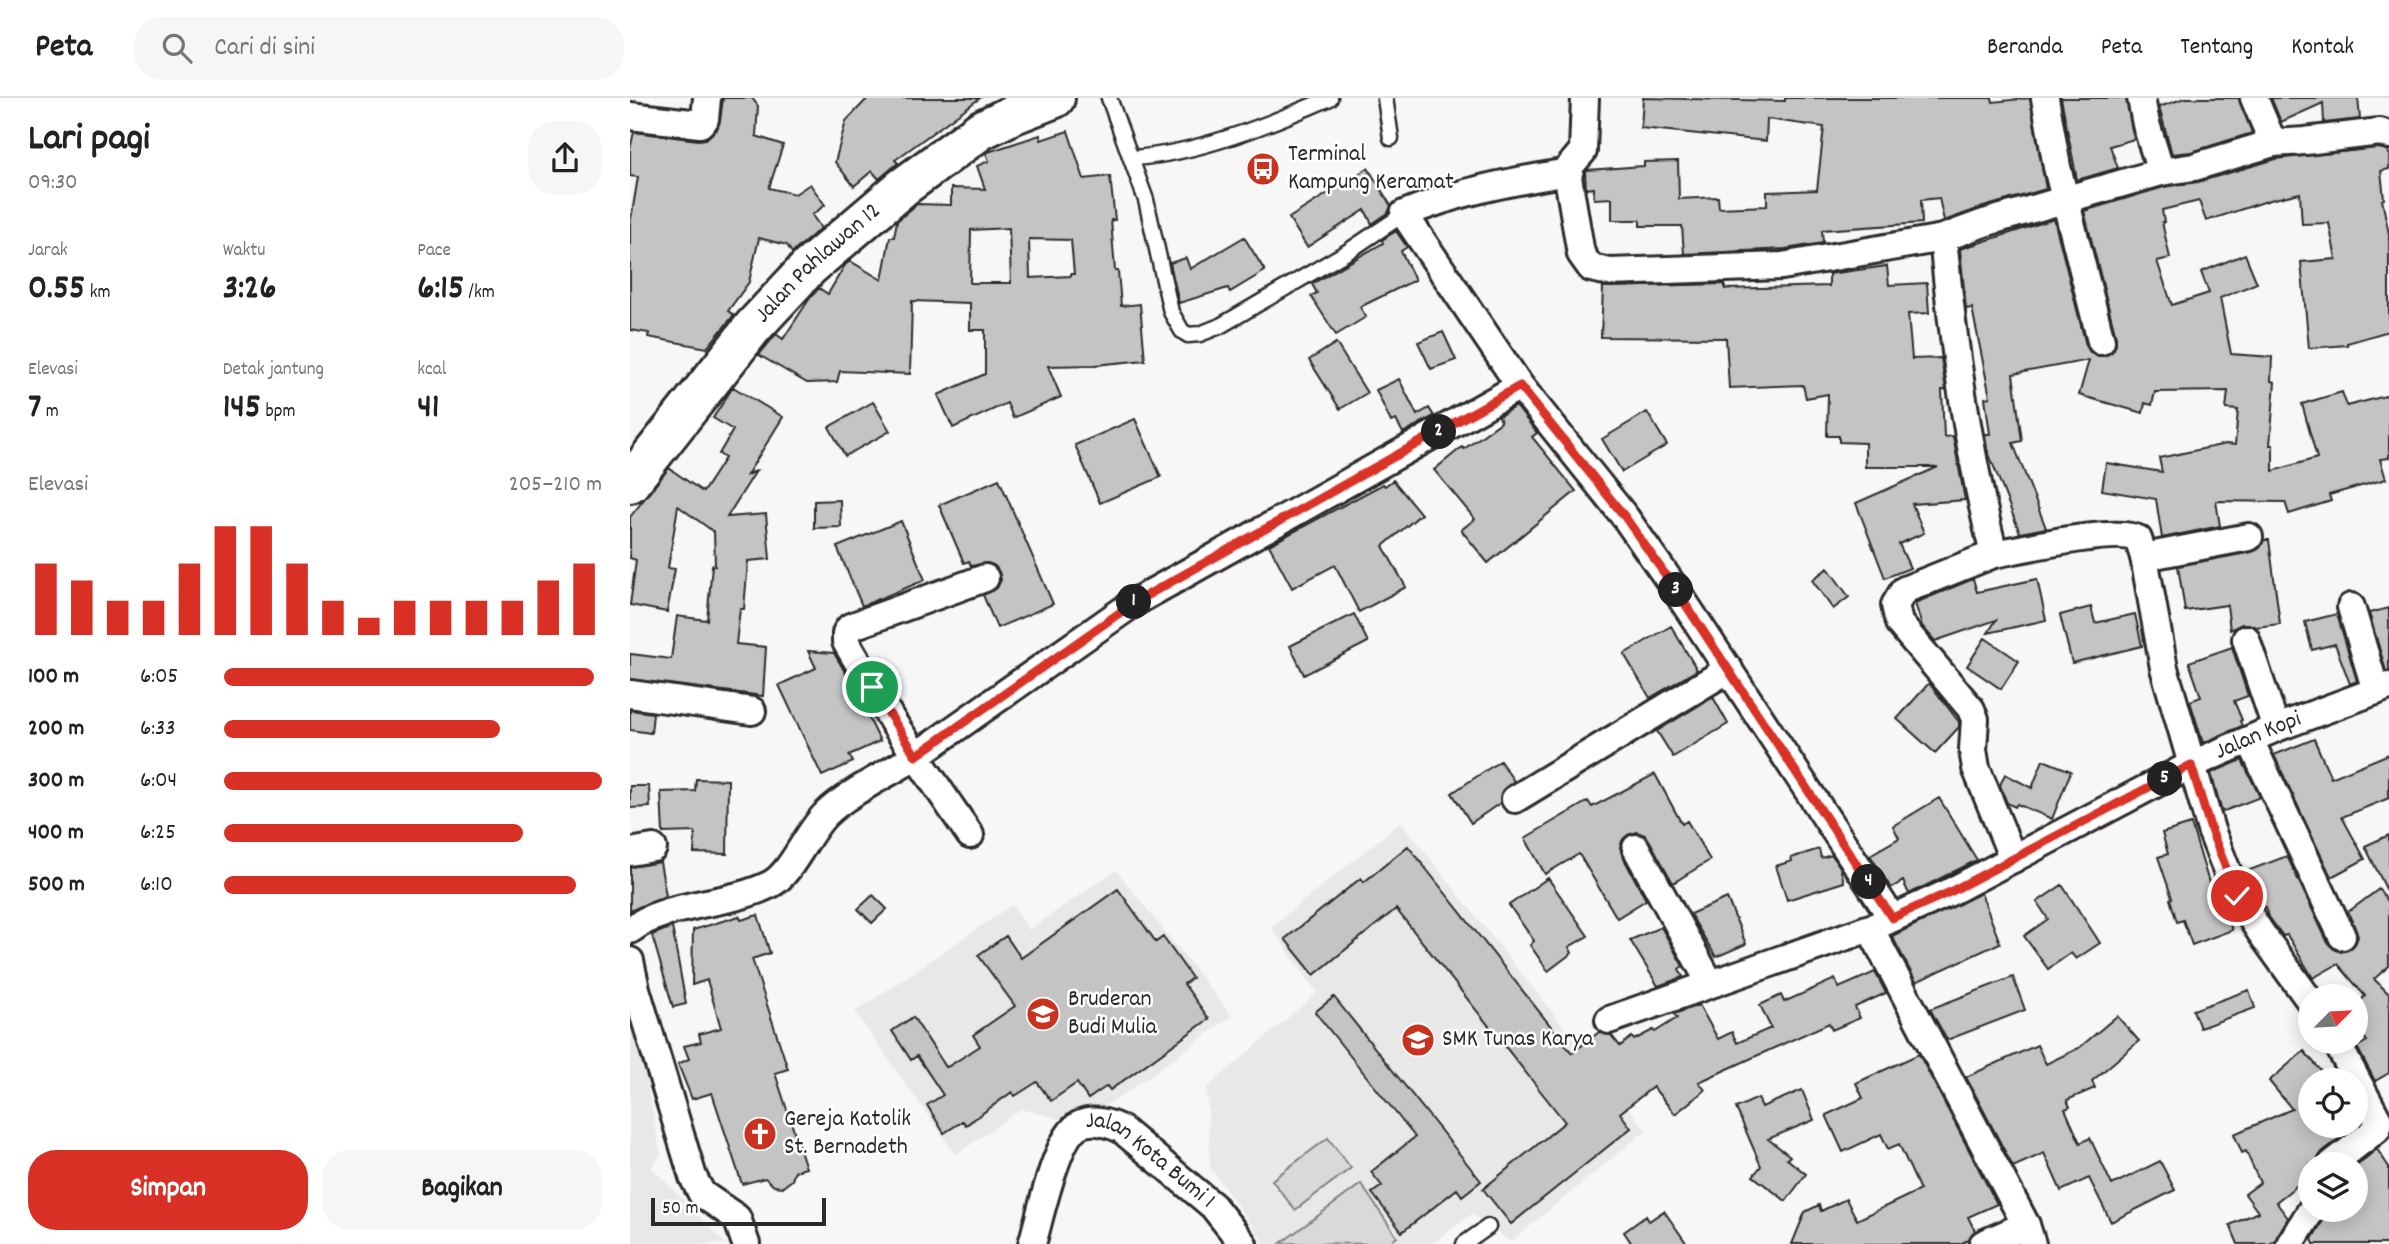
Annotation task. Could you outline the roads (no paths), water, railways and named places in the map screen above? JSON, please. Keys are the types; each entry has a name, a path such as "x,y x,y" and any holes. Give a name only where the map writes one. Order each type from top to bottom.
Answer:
{"main road":[{"name":"Jalan Pahlawan 12","path":"630,483 753,327 809,267 903,187 981,130 1055,98"}],"street":[{"path":"630,116 700,124 705,119 707,98"},
{"path":"1585,98 1583,151 1568,172 1581,254 1591,268 1600,271 1782,266 1943,238 2065,199 2161,172 2194,167 2273,142 2380,132 2389,135"},
{"path":"2045,98 2057,167 2101,341"},
{"path":"2141,98 2161,172"},
{"path":"2254,98 2273,142"},
{"path":"1568,172 1495,184 1436,201 1404,214 1520,386 1625,517 1729,669 1881,923 2029,1235 1983,1244"},
{"path":"1943,238 1950,313 1982,505 1994,554"},
{"path":"630,930 645,918 747,894 774,883 788,869 800,848 827,813 844,799 916,756 1135,602 1520,386"},
{"path":"2013,859 1976,768 1973,750 1975,719 1971,709 1899,623 1895,605 1904,590 1994,554 2075,540 2134,536 2140,542 2144,557 2164,668 2211,830 2237,896 2298,984"},
{"path":"2144,557 2249,537"},
{"path":"970,835 893,722 846,642 846,633 850,627 985,578"},
{"path":"2351,607 2383,689"},
{"path":"2246,639 2276,728"},
{"path":"1515,799 1729,669"},
{"name":"Jalan Kopi","path":"1609,1020 1881,923 2013,859 2191,765 2276,728 2383,689"},
{"path":"630,694 752,710"},
{"path":"2249,740 2342,936"},
{"path":"1636,848 1710,983"},
{"path":"630,961 693,1177 702,1194 737,1218 746,1244"},
{"path":"2343,1054 2379,1122 2377,1129 2347,1152"},
{"name":"Jalan Kota Bumi 1","path":"1032,1244 1058,1156 1067,1135 1079,1125 1092,1121 1121,1129 1213,1206 1244,1244"},
{"path":"2290,1244 2304,1222"}],"lane":[{"path":"1109,98 1146,200 1171,312 1182,331 1188,335 1200,334 1220,326 1404,214"},
{"path":"1132,158 1157,156 1268,125 1330,98"},
{"path":"1385,98 1391,138"},
{"path":"1464,1244 1488,1227"}],"place":[{"name":"Terminal Kampung Keramat","path":"1263,169"},
{"name":"Bruderan Budi Mulia","path":"1043,1014"},
{"name":"SMK Tunas Karya","path":"1418,1040"},
{"name":"Gereja Katolik St. Bernadeth","path":"760,1134"}]}
